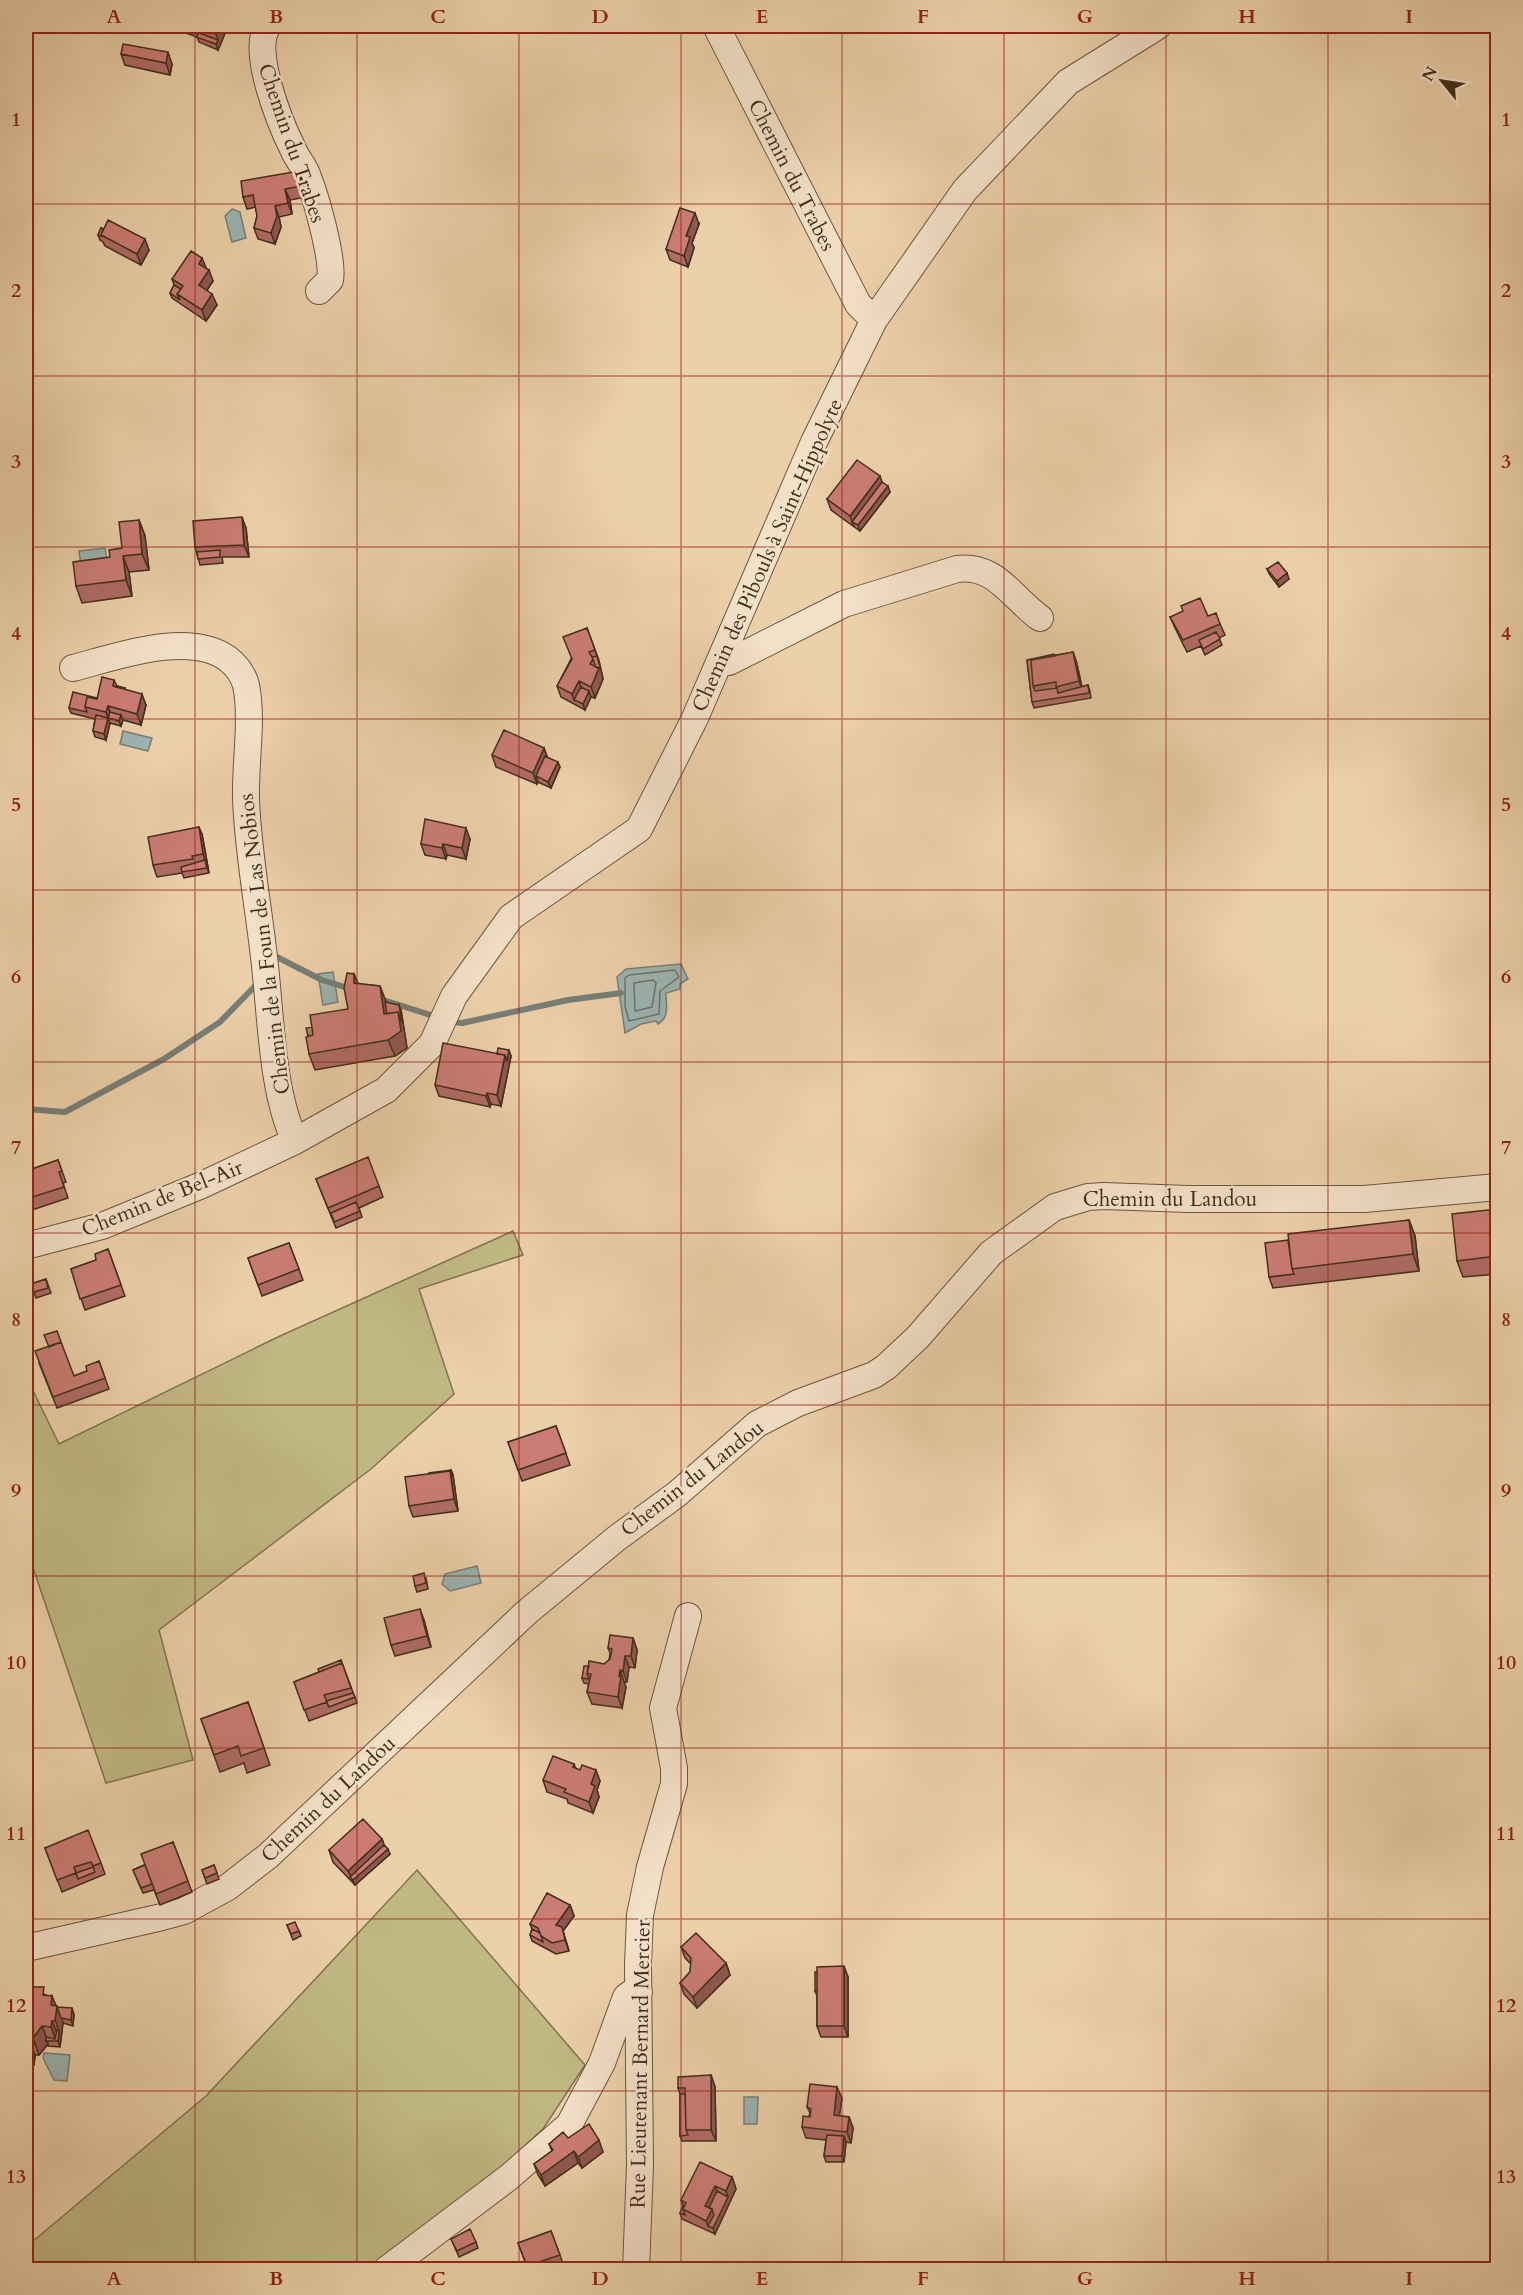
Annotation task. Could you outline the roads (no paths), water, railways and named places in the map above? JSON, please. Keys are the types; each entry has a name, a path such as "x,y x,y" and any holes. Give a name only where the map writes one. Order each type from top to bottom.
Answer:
{"street":[{"name":"Chemin du Trabes","path":"268,26 262,38 262,59 286,132 309,178 331,260 330,280 319,291"},
{"name":"Chemin du Trabes","path":"716,26 853,295 863,311 874,320"},
{"name":"Chemin des Pibouls à Saint-Hippolyte","path":"295,1141 386,1090 432,1044 454,996 511,917 639,829 723,659 814,442 874,320 964,190 1068,82 1158,26"},
{"path":"723,659 729,662 844,604 966,568 992,575 1040,618"},
{"name":"Chemin de la Foun de Las Nobios","path":"73,668 157,648 194,648 220,654 243,676 248,703 245,775 251,864 282,1102 295,1141"},
{"name":"Chemin de Bel-Air","path":"26,1246 102,1226 202,1185 295,1141"},
{"name":"Chemin du Landou","path":"26,1948 184,1911 228,1887 306,1823 528,1612 608,1545 677,1494 757,1424 798,1403 874,1375 886,1367 918,1337 991,1253 1021,1229 1055,1207 1088,1197 1104,1196 1188,1199 1364,1199 1497,1187"},
{"name":"Rue Lieutenant Bernard Mercier","path":"636,2270 640,2165 639,1940 644,1891 674,1784 674,1768 664,1718 664,1697 688,1616"},
{"path":"386,2270 508,2178 569,2125 602,2063 626,1997 633,1992 639,1992"}],"water":[{"path":"232,209 240,212 246,238 232,242 225,216"},
{"path":"105,548 107,561 81,565 79,551"},
{"path":"123,731 152,738 148,751 120,744"},
{"path":"681,964 688,979 680,984 680,989 666,993 666,1010 662,1021 658,1024 656,1021 641,1024 625,1033 617,977 626,969"},
{"path":"333,972 338,1002 323,1005 318,974"},
{"path":"477,1566 481,1583 450,1591 442,1584 445,1574"},
{"path":"44,2053 70,2055 67,2081 54,2080 43,2058"},
{"path":"744,2097 758,2097 757,2124 744,2124"}],"waterway":[{"path":"271,954 322,980 351,989"},
{"path":"26,1109 65,1112 164,1059 220,1022 257,984"},
{"path":"453,1022 462,1023 568,1000 621,993"},
{"path":"380,999 437,1017"}]}
